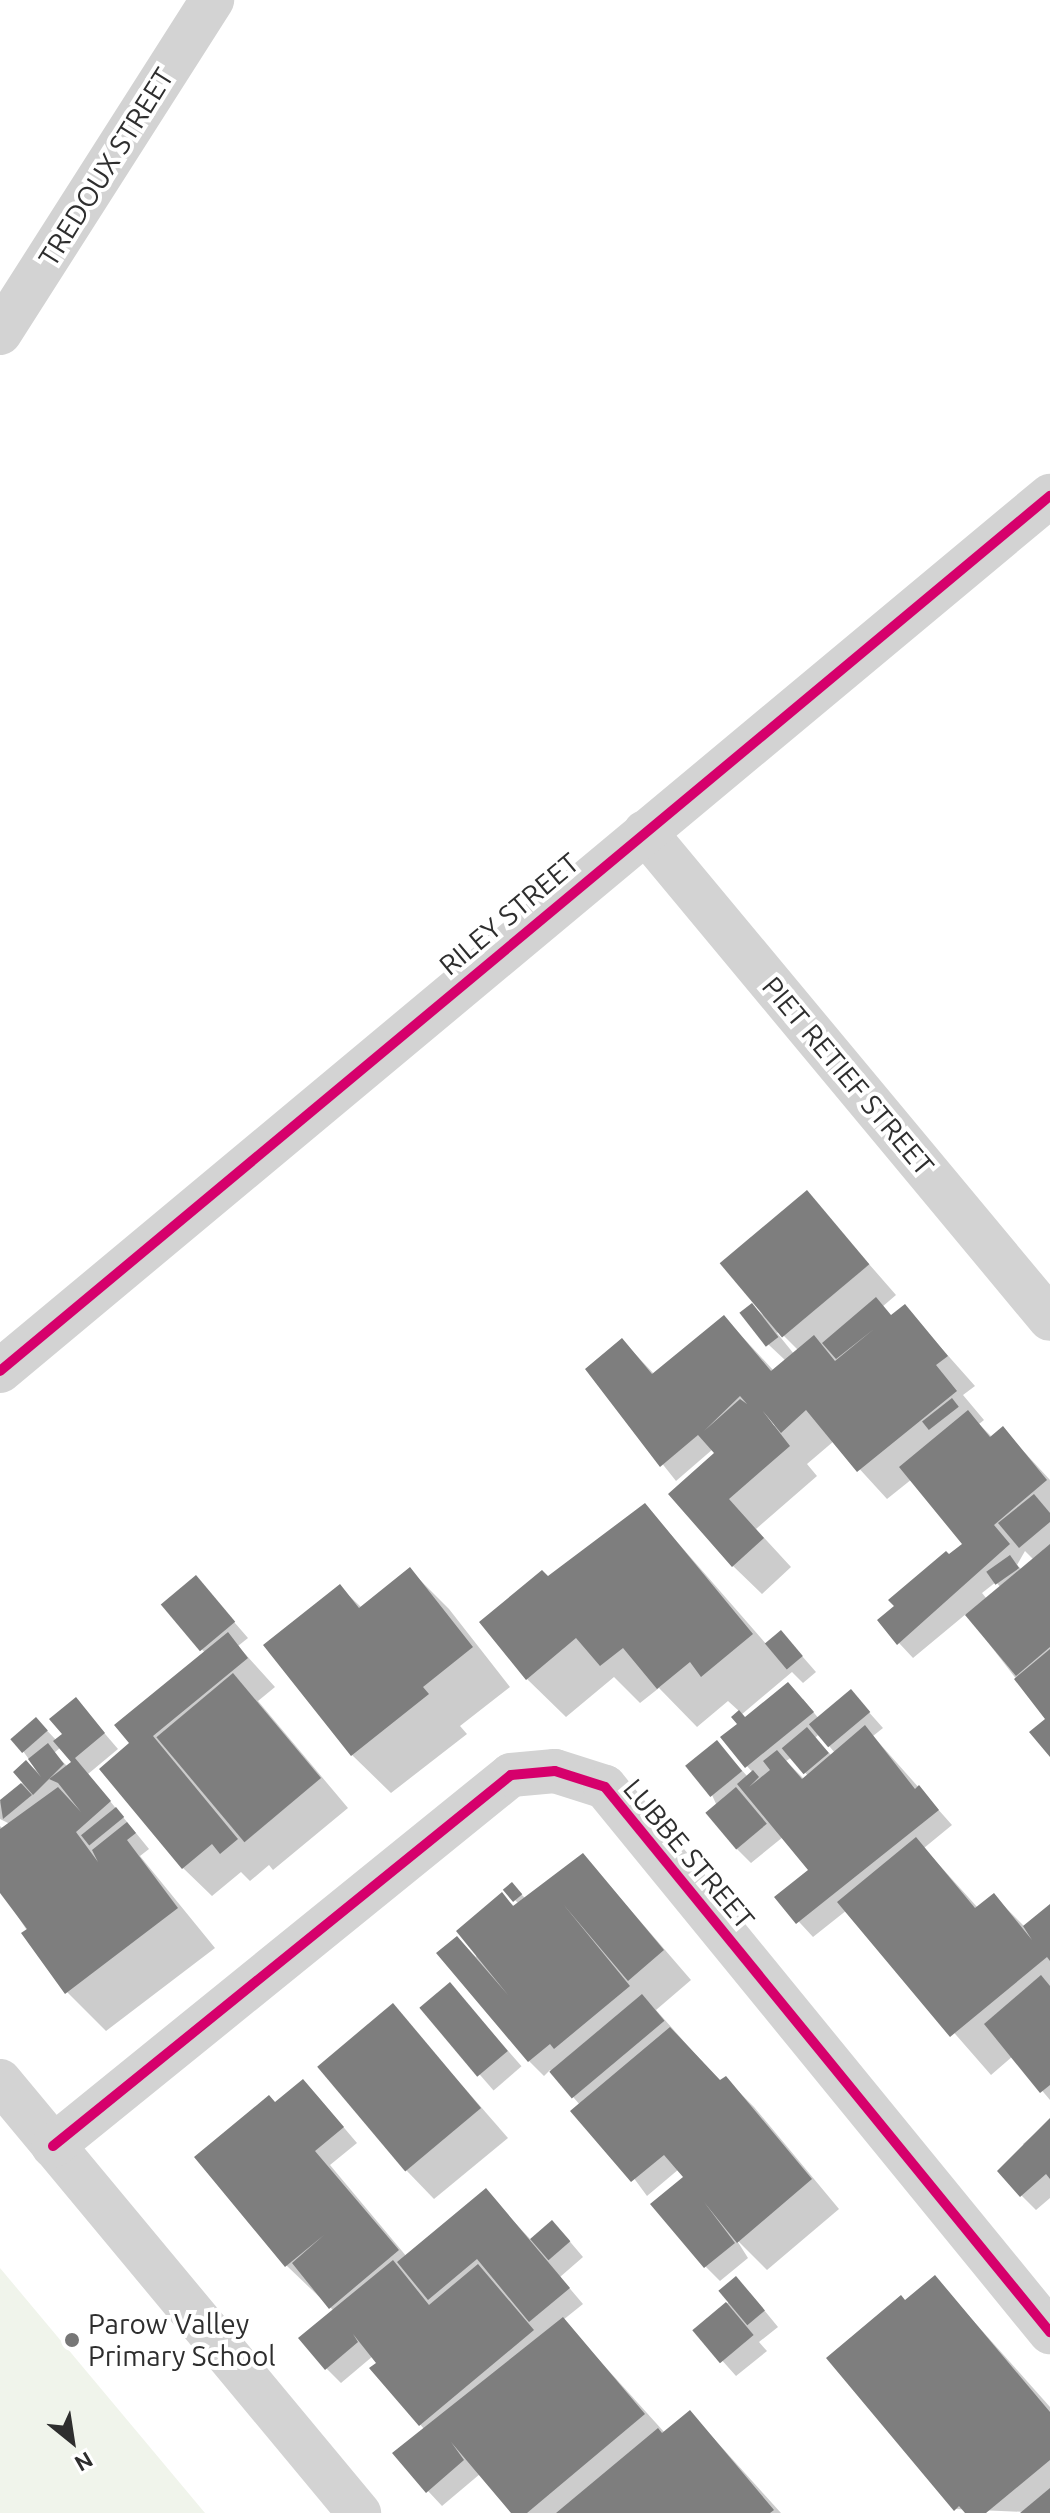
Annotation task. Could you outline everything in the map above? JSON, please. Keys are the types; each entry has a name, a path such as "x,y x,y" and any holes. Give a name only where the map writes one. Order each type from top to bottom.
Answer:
{"street":[{"name":"TREDOUX STREET","path":"0,333 212,0"},
{"name":"RILEY STREET","path":"0,1371 1050,496"},
{"name":"PIET RETIEF STREET","path":"645,832 1050,1319"},
{"name":"LUBBE STREET","path":"53,2146 511,1775 555,1771 605,1787 1050,2332"},
{"path":"0,2081 359,2513"}],"shaded area":[{"path":"0,2268 205,2513 0,2513"}],"building":[{"path":"807,1190 869,1264 782,1338 720,1263"},
{"path":"876,1297 891,1315 905,1304 948,1356 936,1365 957,1391 857,1472 806,1410 781,1433 762,1410 790,1446 729,1499 764,1538 732,1567 668,1494 714,1453 698,1435 660,1467 585,1369 622,1338 652,1374 724,1315 771,1371 814,1335 835,1361 874,1329 836,1359 822,1343","holes":["740,1396 747,1404 740,1399 704,1431"]},
{"path":"752,1303 778,1337 766,1347 739,1313"},
{"path":"952,1398 959,1407 929,1430 922,1421"},
{"path":"968,1410 990,1437 1003,1426 1047,1480 994,1525 1010,1544 897,1645 877,1620 894,1606 888,1600 946,1551 949,1554 962,1544 899,1467"},
{"path":"1034,1494 1050,1513 1050,1522 1019,1548 998,1523"},
{"path":"645,1503 753,1634 701,1677 690,1662 657,1689 623,1648 600,1666 576,1638 526,1680 479,1622 542,1570 548,1576"},
{"path":"1050,1544 1050,1647 1016,1676 965,1615"},
{"path":"1010,1555 1019,1568 995,1585 986,1572"},
{"path":"410,1567 473,1647 423,1687 429,1694 351,1756 263,1645 340,1584 359,1608"},
{"path":"196,1575 235,1622 200,1651 161,1605"},
{"path":"781,1630 803,1656 787,1670 765,1643"},
{"path":"228,1632 248,1658 153,1736 238,1839 220,1854 212,1844 182,1869 99,1769 129,1743 114,1725"},
{"path":"1050,1649 1050,1757 1029,1732 1045,1719 1014,1679"},
{"path":"233,1673 321,1778 244,1842 156,1737"},
{"path":"788,1682 814,1712 745,1768 720,1737 737,1724 731,1717 739,1710 745,1717"},
{"path":"851,1689 870,1712 828,1747 809,1724"},
{"path":"76,1697 105,1733 75,1758 111,1801 76,1832 98,1862 92,1850 127,1822 136,1833 127,1840 178,1908 65,1994 21,1933 27,1929 0,1893 0,1829 58,1787 81,1812 58,1783 49,1779 71,1762 53,1741 62,1734 49,1719"},
{"path":"36,1717 48,1731 22,1753 10,1739"},
{"path":"865,1725 915,1789 919,1785 939,1810 796,1924 774,1897 808,1870 737,1784 753,1770 759,1777 749,1787 770,1770 763,1761 777,1750 802,1779"},
{"path":"807,1727 829,1753 804,1774 782,1748"},
{"path":"717,1740 742,1771 710,1797 685,1766"},
{"path":"48,1743 64,1764 33,1795 13,1772 26,1760 41,1777 28,1759"},
{"path":"21,1783 32,1795 3,1819 0,1800"},
{"path":"736,1787 767,1824 736,1849 705,1813"},
{"path":"116,1807 124,1817 89,1845 81,1835"},
{"path":"916,1837 975,1908 994,1893 1032,1940 1023,1926 1050,1904 1050,1961 1047,1957 950,2037 837,1902"},
{"path":"583,1853 664,1950 628,1981 563,1904 630,1986 554,2049 550,2044 528,2062 436,1953 457,1936 508,1995 456,1931 502,1892 513,1906"},
{"path":"512,1882 522,1894 513,1902 503,1890"},
{"path":"1041,1975 1050,1986 1050,2085 1040,2093 984,2024"},
{"path":"450,1982 508,2051 477,2077 419,2008"},
{"path":"642,1994 664,2021 572,2099 549,2072"},
{"path":"393,2003 481,2108 405,2172 317,2067"},
{"path":"670,2027 720,2080 726,2076 812,2179 737,2243 704,2202 735,2243 704,2268 650,2204 683,2177 664,2155 631,2182 570,2111"},
{"path":"303,2079 344,2127 315,2151 399,2250 329,2309 292,2263 324,2235 285,2267 194,2157 269,2095 275,2102"},
{"path":"1050,2118 1050,2179 1046,2174 1020,2197 997,2171"},
{"path":"486,2188 570,2288 529,2322 477,2259 428,2300 397,2262"},
{"path":"552,2220 570,2241 548,2260 530,2239"},
{"path":"393,2260 429,2305 478,2264 534,2330 419,2426 369,2368 376,2363 353,2334 358,2342 325,2370 298,2338"},
{"path":"935,2275 1050,2412 1050,2460 986,2513 965,2513 959,2506 954,2511 826,2358 901,2295 905,2300"},
{"path":"736,2276 765,2310 747,2325 718,2291"},
{"path":"726,2302 754,2335 720,2363 692,2330"},
{"path":"563,2317 645,2414 527,2513 511,2513 451,2442 464,2460 426,2493 392,2453"},
{"path":"690,2410 774,2510 770,2513 556,2513 658,2428 662,2433"},
{"path":"1050,2488 1050,2513 1020,2513"}],"cycle path":[{"path":"0,1371 1050,496"},
{"path":"53,2146 511,1775 555,1771 605,1787 1050,2332"}],"place":[{"name":"Parow Valley Primary School","path":"72,2340"}]}
